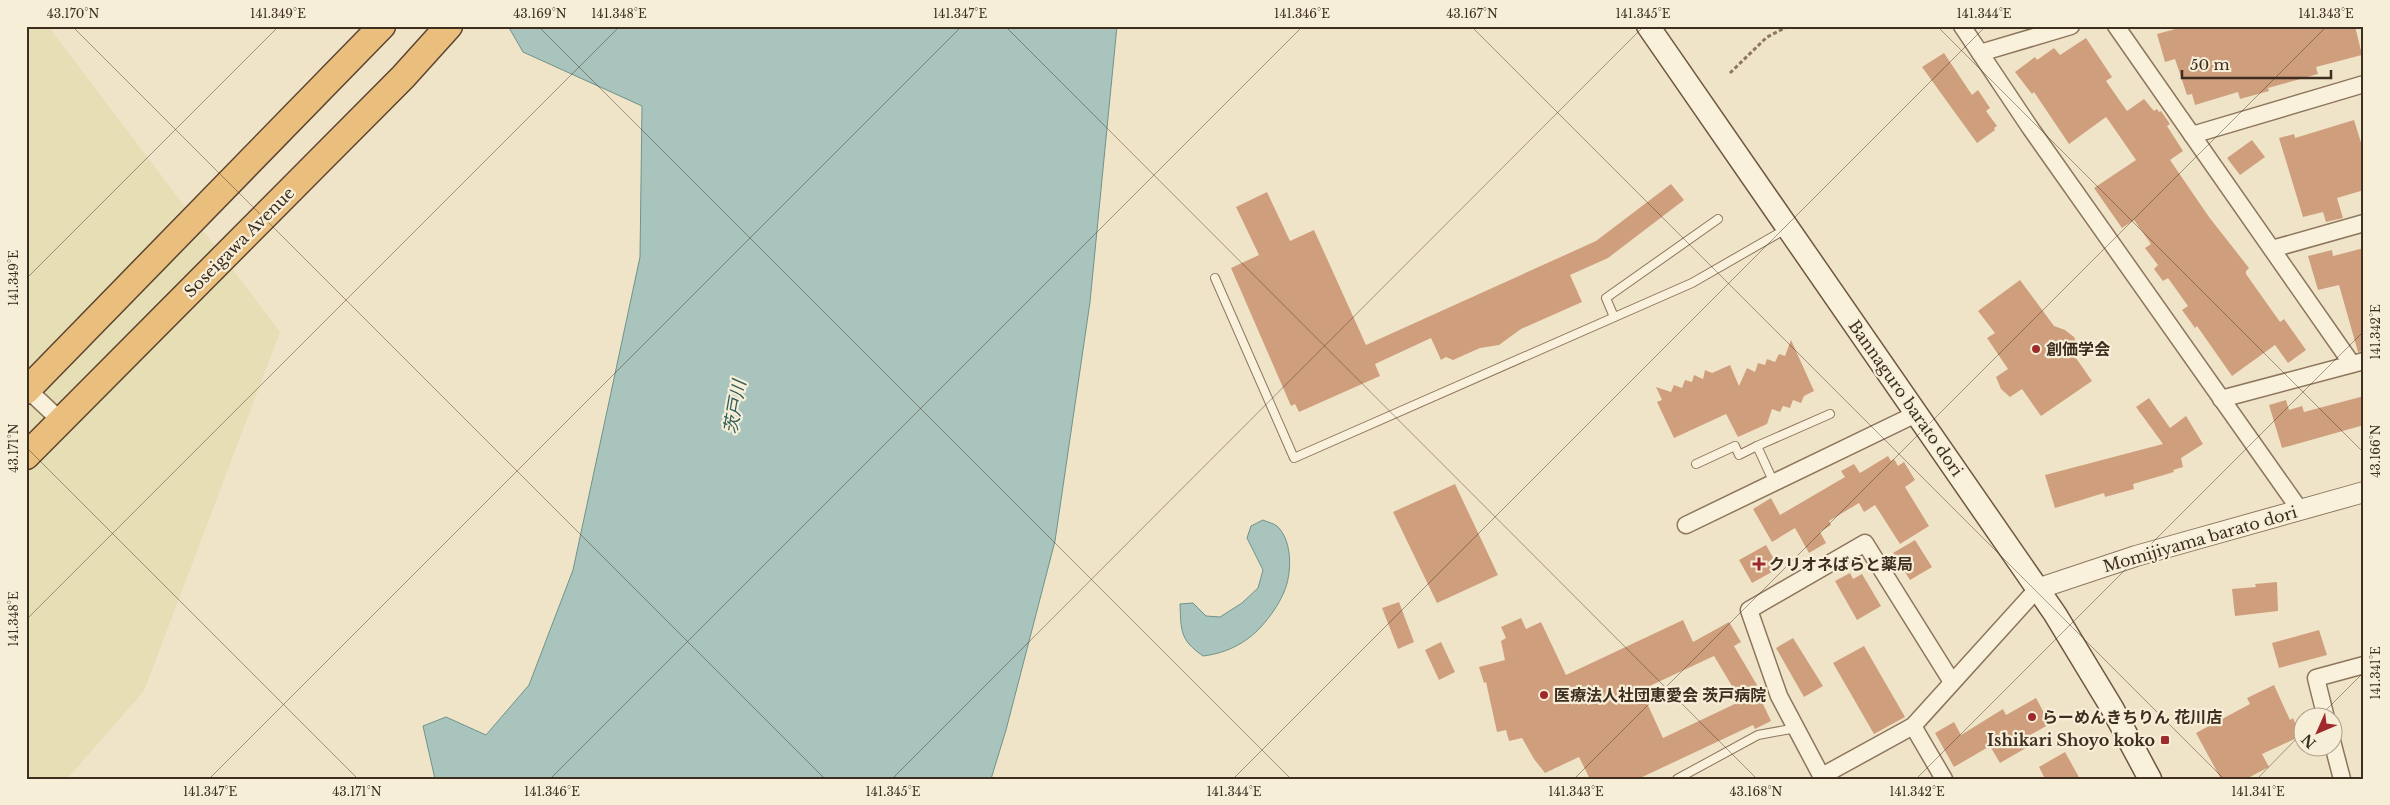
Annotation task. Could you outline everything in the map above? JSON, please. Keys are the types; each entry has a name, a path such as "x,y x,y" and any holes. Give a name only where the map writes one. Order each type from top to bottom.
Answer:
{"highway":[{"name":"Soseigawa Avenue","path":"26,456 403,77 450,26"},
{"path":"27,389 374,34"}],"main road":[{"name":"Bannaguro barato dori","path":"1648,26 2037,589 2112,708 2150,779"}],"street":[{"path":"1962,26 2300,510"},
{"path":"1980,53 2071,26"},
{"path":"2116,26 2272,249 2358,362 2221,399"},
{"path":"2192,135 2364,84"},
{"path":"2272,249 2364,222"},
{"path":"27,389 61,421"},
{"path":"1686,526 1916,414"},
{"name":"Momijiyama barato dori","path":"2037,589 2136,556 2364,492"},
{"path":"1952,682 1865,543 1749,610 1778,696 1822,778 1913,726 2037,589"},
{"path":"2324,708 2316,678 2364,665"},
{"path":"1913,726 1944,779"},
{"path":"2336,758 2342,779"}],"lane":[{"path":"1614,317 1606,298 1718,218"},
{"path":"1216,278 1294,458 1692,283 1788,228"},
{"path":"1696,464 1735,446 1739,455 1830,414"},
{"path":"1758,446 1774,483"},
{"path":"1677,779 1758,736 1796,728"}],"path":[{"path":"1730,73 1767,37 1789,26"}],"shaded area":[{"path":"26,26 48,26 280,332 144,691 67,779 26,779"}],"water":[{"name":"茨戸川","path":"508,26 1117,26 1090,302 1055,541 1006,730 991,779 435,779 423,726 446,717 486,735 529,685 573,570 640,257 642,106 523,52"},
{"path":"1263,520 1277,526 1286,540 1290,567 1284,592 1268,619 1252,636 1231,648 1203,656 1190,645 1183,634 1180,604 1193,603 1206,616 1220,617 1242,603 1258,588 1263,570 1247,538 1251,526"}],"building":[{"path":"2186,26 2355,26 2362,55 2316,67 2318,74 2268,88 2269,91 2240,99 2238,92 2195,105 2192,94 2187,95 2175,59 2165,62 2157,34"},
{"path":"2086,38 2112,77 2106,81 2127,111 2144,99 2154,111 2157,109 2159,112 2161,111 2170,124 2167,126 2183,151 2170,160 2209,217 2249,268 2246,274 2280,322 2284,319 2306,350 2288,363 2275,345 2232,376 2197,326 2195,328 2182,310 2188,306 2168,278 2163,281 2154,269 2158,265 2145,248 2151,244 2134,220 2122,228 2094,188 2136,160 2109,121 2106,117 2069,144 2034,92 2032,94 2015,72 2035,57 2037,60 2054,48 2060,55"},
{"path":"1944,53 1972,95 1978,90 1990,108 1986,111 1997,126 1994,128 1995,130 1977,143 1922,67"},
{"path":"2354,120 2364,152 2364,190 2337,198 2343,218 2326,222 2323,212 2303,217 2279,138 2294,134 2295,138"},
{"path":"2252,140 2265,157 2240,175 2227,158"},
{"path":"1671,184 1684,200 1608,258 1570,275 1582,302 1521,329 1499,345 1480,348 1453,360 1446,357 1441,360 1431,338 1375,364 1380,376 1299,412 1295,404 1291,406 1231,268 1259,255 1236,207 1267,192 1290,241 1314,230 1366,345 1596,241"},
{"path":"2364,248 2364,351 2358,352 2339,285 2318,290 2308,256 2332,250 2333,256"},
{"name":"創価学会","path":"2020,280 2054,326 2065,330 2074,337 2078,346 2076,358 2092,381 2041,416 2022,389 2010,397 2001,389 1996,377 2008,369 1987,338 1995,333 1978,311"},
{"path":"1791,340 1814,391 1804,396 1801,403 1793,400 1790,408 1783,406 1780,412 1772,409 1767,424 1738,437 1726,414 1674,438 1657,402 1662,400 1656,387 1671,392 1674,385 1682,388 1685,380 1692,382 1694,375 1703,379 1705,370 1712,373 1730,365 1739,386 1747,368 1755,372 1758,363 1765,365 1767,359 1775,362 1779,354 1785,356"},
{"path":"2364,396 2364,425 2282,448 2269,405 2286,400 2289,410 2302,406 2304,412"},
{"path":"2149,398 2170,428 2186,416 2203,444 2181,458 2183,467 2173,470 2174,472 2133,484 2134,489 2105,497 2104,493 2055,508 2045,475 2163,444 2136,407"},
{"path":"1888,456 1891,461 1894,459 1898,466 1904,462 1915,480 1905,487 1929,526 1900,544 1875,505 1864,512 1859,503 1829,521 1831,525 1820,532 1826,543 1809,553 1795,528 1772,542 1753,509 1771,498 1780,515 1845,477 1841,471 1854,464 1860,473"},
{"path":"1455,484 1498,575 1437,603 1393,512"},
{"path":"1915,540 1932,567 1910,580 1893,553"},
{"name":"クリオネばらと薬局","path":"1766,545 1779,568 1752,583 1739,560"},
{"path":"1850,573 1853,579 1862,574 1881,606 1857,620 1835,581"},
{"path":"2277,582 2278,611 2235,616 2232,589 2256,587 2255,584"},
{"path":"1399,602 1414,642 1398,649 1382,608"},
{"name":"医療法人社団恵愛会 茨戸病院","path":"1521,618 1526,629 1541,622 1566,675 1683,620 1693,642 1729,622 1741,642 1734,646 1757,685 1755,687 1771,721 1755,729 1753,725 1638,779 1590,779 1579,757 1545,773 1534,759 1522,738 1509,741 1506,730 1497,732 1486,682 1484,683 1479,667 1505,660 1501,641 1506,638 1501,627","holes":["1714,656 1741,701 1663,738 1641,690"]},
{"path":"2319,630 2327,655 2279,668 2272,643"},
{"path":"1793,638 1823,686 1804,697 1776,648"},
{"path":"1441,642 1455,672 1439,680 1425,650"},
{"path":"1864,646 1905,717 1874,734 1833,663"},
{"path":"2274,685 2290,720 2292,719 2292,740 2262,754 2269,767 2246,779 2221,779 2196,733 2250,704 2247,698"},
{"path":"2036,698 2050,724 2021,740 2026,748 2000,763 1990,746 1954,767 1935,733 1954,722 1961,735 2003,709 2006,715"},
{"path":"2065,752 2080,779 2045,779 2039,767"}],"place":[{"name":"創価学会","path":"2036,349"},
{"name":"クリオネばらと薬局","path":"1759,564"},
{"name":"医療法人社団恵愛会 茨戸病院","path":"1544,695"},
{"name":"らーめんきちりん 花川店","path":"2032,717"},
{"name":"Ishikari Shoyo koko","path":"2165,740"}]}
